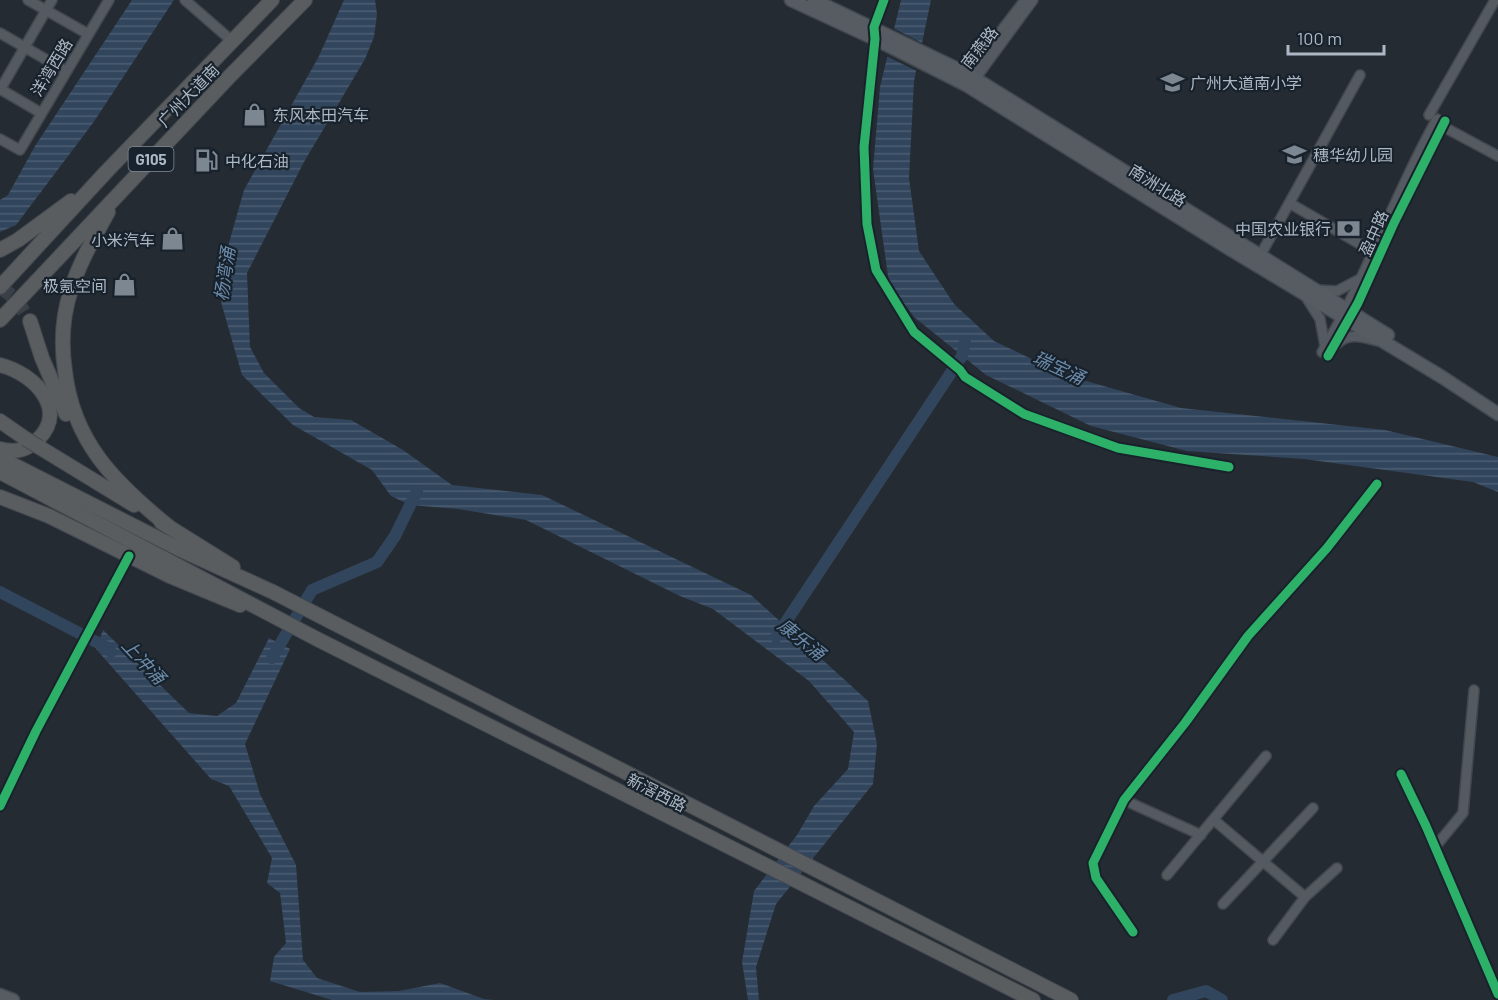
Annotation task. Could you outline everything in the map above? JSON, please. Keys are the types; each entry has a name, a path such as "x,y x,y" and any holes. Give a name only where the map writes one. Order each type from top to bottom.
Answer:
{"highway":[{"name":"广州大道南","path":"0,287 272,0"},
{"name":"广州大道南","path":"0,320 116,195 305,0"},
{"path":"0,250 38,227 99,180"},
{"path":"116,195 77,272 67,303 62,345 67,388 81,432 98,458 115,479 168,526"},
{"path":"30,321 42,358 73,432 84,452 111,485 168,526"},
{"path":"0,365 20,374 36,385 46,396 50,411 47,429 36,441 19,451 0,449"},
{"path":"0,421 273,592"},
{"path":"0,458 190,555 273,592"},
{"path":"0,472 268,612"},
{"path":"0,498 28,507 223,599 268,612"},
{"name":"新滘西路","path":"273,592 1071,1000"},
{"name":"新滘西路","path":"268,612 317,639 1033,1000"}],"main road":[{"name":"南洲北路","path":"791,0 879,35"},
{"name":"南洲北路","path":"814,0 879,35 970,79 1260,256 1307,292"},
{"name":"南洲北路","path":"970,79 1307,292 1498,404"},
{"name":"南洲北路","path":"1347,315 1384,342 1498,414"},
{"path":"0,995 13,1000"}],"street":[{"path":"28,0 88,34"},
{"path":"41,113 0,89 52,0"},
{"name":"洋湾西路","path":"0,139 20,150 109,0"},
{"path":"186,0 232,41"},
{"path":"884,0 864,147 867,224 876,270 914,332 960,370 965,377 1024,414 1118,448 1229,467"},
{"name":"南燕路","path":"970,79 1025,0"},
{"name":"南燕路","path":"970,79 1033,0"},
{"name":"盈中路","path":"1347,315 1394,222 1438,120 1495,0"},
{"path":"0,33 66,70"},
{"path":"1260,256 1291,204 1360,75"},
{"path":"1438,120 1498,150"},
{"path":"1438,120 1498,156"},
{"name":"盈中路","path":"1347,315 1360,278 1404,182 1438,120"},
{"path":"1291,204 1372,251"},
{"path":"1326,351 1320,319 1307,292 1337,291 1360,278"},
{"path":"1326,351 1347,315"},
{"path":"1326,351 1350,336 1384,342"},
{"path":"1133,932 1096,878 1093,863 1124,800 1185,723 1248,636 1327,548 1377,484"},
{"path":"0,806 36,731 129,556"},
{"path":"1435,847 1463,813 1474,690"},
{"path":"1167,875 1266,756"},
{"path":"1401,774 1498,994"},
{"path":"1124,800 1201,836"},
{"path":"1223,904 1313,808"},
{"path":"1214,820 1305,897"},
{"path":"1273,940 1305,897 1337,868"}],"water":[{"path":"132,0 174,0 93,123 16,225 0,232 0,200 8,195 35,146"},
{"name":"杨湾涌","path":"344,0 375,0 377,14 374,37 365,59 304,162 247,273 250,347 264,373 299,408 314,417 351,420 403,450 452,485 542,495 751,595 868,701 877,744 873,784 776,904 756,967 759,1000 748,1000 742,962 754,891 797,835 814,806 848,769 854,732 809,681 713,609 680,596 526,520 458,509 410,505 391,496 372,470 293,425 242,375 221,302 225,257 244,190 319,56"},
{"path":"901,0 931,0 914,81 909,178 919,251 954,304 994,341 1065,375 1181,408 1385,430 1498,457 1498,492 1473,482 1304,459 1187,451 1091,426 986,375 914,317 889,283 873,169 880,87"},
{"path":"103,630 189,713 217,716 236,703 269,638 290,649 245,744 260,794 296,865 303,960 317,978 360,992 399,991 440,983 484,999 494,1000 332,1000 270,981 274,957 286,943 280,893 267,883 272,858 229,786 211,779 96,649"}],"pier":[{"path":"891,27 924,44 919,72 884,55"}],"waterway":[{"name":"康乐涌","path":"776,637 962,356 965,342"},
{"path":"272,658 312,590 377,562 395,536 417,491"},
{"name":"上冲涌","path":"0,592 108,648 111,652"},
{"path":"1173,1000 1206,991 1222,1000"}],"tunnel":[{"path":"0,287 15,298 30,321"}],"cycle path":[{"path":"884,0 874,27 875,39 864,147 867,224 876,270 914,332 960,370 965,377 1024,414 1118,448 1229,467"},
{"path":"1328,356 1358,303 1394,223 1445,121"},
{"path":"1133,932 1096,878 1093,863 1124,800 1185,723 1248,636 1327,548 1377,484"},
{"path":"0,806 36,731 129,556"},
{"path":"1401,774 1426,826 1498,994"}],"place":[{"name":"广州大道南小学","path":"1172,82"},
{"name":"东风本田汽车","path":"255,114"},
{"name":"穗华幼儿园","path":"1295,154"},
{"name":"中化石油","path":"207,160"},
{"name":"中国农业银行","path":"1349,228"},
{"name":"小米汽车","path":"173,239"},
{"name":"极氪空间","path":"125,285"}],"water label":[{"name":"瑞宝涌","path":"1059,367"}]}
